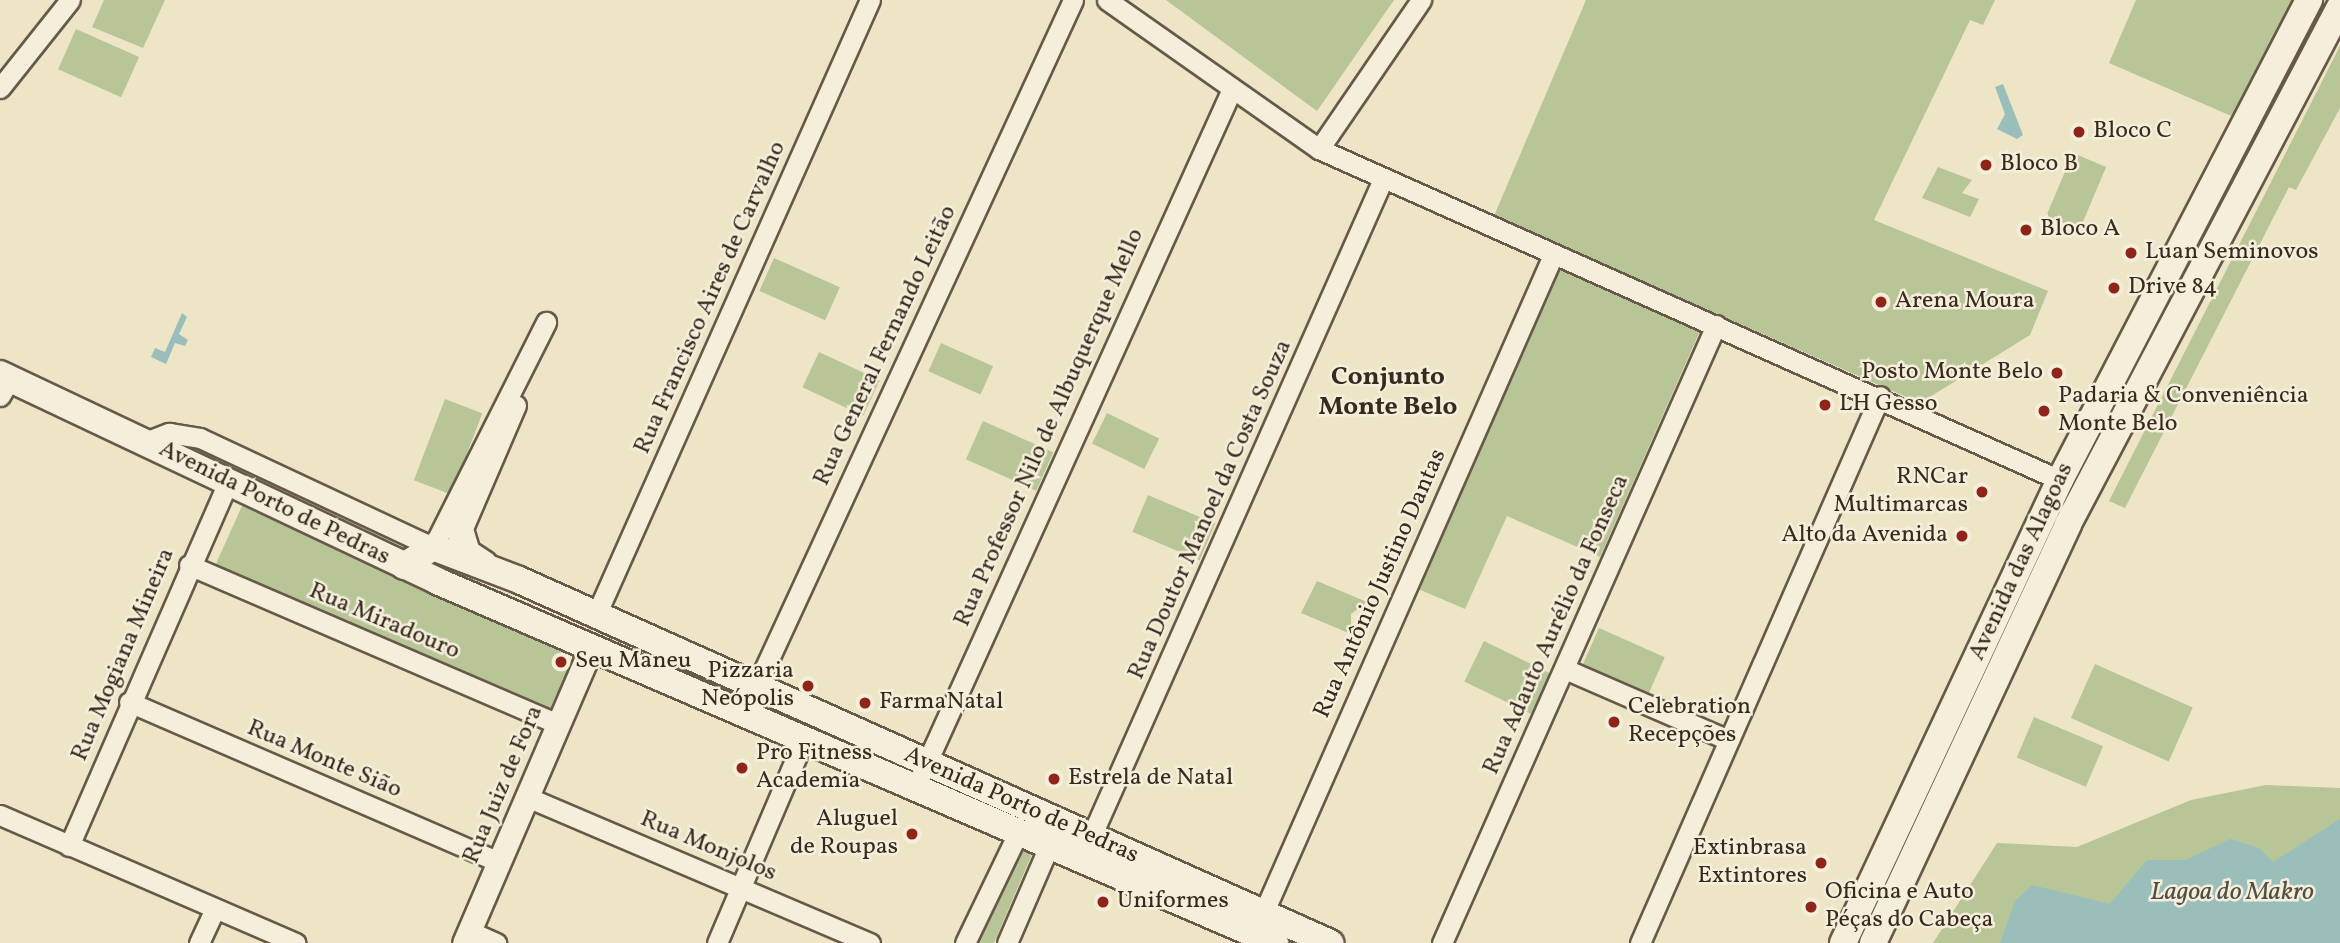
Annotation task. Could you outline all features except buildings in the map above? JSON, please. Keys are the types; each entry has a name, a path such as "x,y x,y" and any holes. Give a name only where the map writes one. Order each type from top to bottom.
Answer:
{"main road":[{"name":"Avenida das Alagoas","path":"1843,943 2044,512 2309,0"},
{"name":"Avenida das Alagoas","path":"1873,943 2068,524 2340,8"},
{"path":"2263,156 2284,97 2284,83 2271,71"},
{"name":"Avenida Porto de Pedras","path":"3,383 145,442 227,485 416,571 1018,833 1049,846 1086,849"},
{"path":"2044,512 2068,524"},
{"path":"461,533 467,553 492,569"},
{"name":"Avenida Porto de Pedras","path":"416,571 437,550 492,569 757,690 927,763 1086,849 1264,930 1331,943"},
{"path":"1853,943 1866,896"}],"street":[{"path":"0,88 70,0"},
{"name":"Rua Francisco Aires de Carvalho","path":"596,615 870,0"},
{"name":"Rua General Fernando Leitão","path":"744,713 757,690 1073,0"},
{"path":"1107,0 1319,149 1553,255 1880,396 2060,480"},
{"path":"1319,149 1421,0"},
{"name":"Rua Professor Nilo de Albuquerque Mello","path":"915,788 1232,89"},
{"name":"Rua Doutor Manoel da Costa Souza","path":"1086,849 1383,179"},
{"name":"Rua Antônio Justino Dantas","path":"1264,930 1553,255"},
{"path":"437,550 546,322"},
{"name":"Rua Adauto Aurélio da Fonseca","path":"1442,943 1716,325"},
{"path":"461,533 517,402 519,380"},
{"path":"1640,943 1880,396"},
{"name":"Avenida Porto de Pedras","path":"145,442 169,433 200,438 437,550"},
{"name":"Rua Mogiana Mineira","path":"69,846 129,702 227,485"},
{"name":"Rua Miradouro","path":"189,565 559,724"},
{"name":"Rua Juiz de Fora","path":"467,937 591,648"},
{"path":"1565,669 1728,740"},
{"name":"Rua Monte Sião","path":"129,702 499,862"},
{"path":"717,943 803,739"},
{"name":"Rua Monjolos","path":"527,797 870,943"},
{"path":"0,815 296,943"},
{"path":"965,943 1018,833"},
{"path":"1007,943 1049,846"},
{"path":"199,943 215,909"},
{"path":"467,937 496,943"}],"green space":[{"path":"104,0 165,0 143,48 92,27"},
{"path":"1166,0 1394,0 1317,111"},
{"path":"1586,0 1995,0 1983,25 1970,20 1874,220 2048,291 2030,335 1920,403 1494,216"},
{"path":"2136,0 2297,0 2236,118 2109,63"},
{"path":"76,29 139,57 121,97 58,69"},
{"path":"2340,46 2340,108 2296,190 2289,187 2125,508 2109,501"},
{"path":"2271,86 2281,92 2070,506 2060,509"},
{"path":"2073,153 2106,167 2080,230 2046,216"},
{"path":"1938,167 1972,180 1962,193 1979,199 1970,217 1922,198"},
{"path":"774,258 840,287 825,320 759,291"},
{"path":"1558,266 1700,331 1600,557 1507,516 1465,609 1416,588"},
{"path":"941,343 993,366 980,395 928,371"},
{"path":"819,352 880,380 863,416 803,387"},
{"path":"445,399 482,413 451,495 414,480"},
{"path":"1107,413 1159,438 1144,469 1092,444"},
{"path":"983,421 1053,452 1036,491 966,459"},
{"path":"1148,495 1215,524 1200,560 1132,532"},
{"path":"242,506 565,650 567,674 549,713 215,566"},
{"path":"1317,581 1367,602 1351,614 1351,634 1301,613"},
{"path":"1599,628 1665,657 1646,699 1580,670"},
{"path":"1484,641 1551,673 1531,714 1464,681"},
{"path":"2095,664 2193,708 2169,761 2071,718"},
{"path":"2034,717 2103,746 2086,787 2017,758"},
{"path":"2266,785 2340,788 2340,943 1933,943 1997,843 2077,847 2191,800"},
{"path":"1018,847 1032,854 994,943 974,943"}],"water":[{"path":"2003,84 2023,135 2017,139 1997,129 2005,114 1995,87"},
{"path":"182,313 187,317 179,334 188,340 185,346 175,343 166,364 151,357 155,348 165,352"},
{"name":"Lagoa do Makro","path":"2340,819 2340,943 2000,943 2015,901 2032,885 2110,904 2147,860 2186,860 2230,839 2259,848 2273,862"}],"place":[{"name":"Bloco C","path":"2079,132"},
{"name":"Bloco B","path":"1986,165"},
{"name":"Bloco A","path":"2026,230"},
{"name":"Luan Seminovos","path":"2131,253"},
{"name":"Drive 84","path":"2114,288"},
{"name":"Arena Moura","path":"1881,302"},
{"name":"Posto Monte Belo","path":"2057,373"},
{"name":"LH Gesso","path":"1825,405"},
{"name":"Padaria & Conveniência Monte Belo","path":"2044,411"},
{"name":"RNCar Multimarcas","path":"1982,492"},
{"name":"Alto da Avenida","path":"1962,536"},
{"name":"Seu Maneu","path":"561,662"},
{"name":"Pizzaria Neópolis","path":"808,686"},
{"name":"FarmaNatal","path":"865,703"},
{"name":"Celebration Recepções","path":"1614,722"},
{"name":"Pro Fitness Academia","path":"742,768"},
{"name":"Estrela de Natal","path":"1054,779"},
{"name":"Aluguel de Roupas","path":"912,834"},
{"name":"Extinbrasa Extintores","path":"1821,863"},
{"name":"Uniformes","path":"1103,902"},
{"name":"Oficina e Auto Péças do Cabeça","path":"1811,907"}],"district":[{"name":"Conjunto Monte Belo","path":"1388,393"}]}
